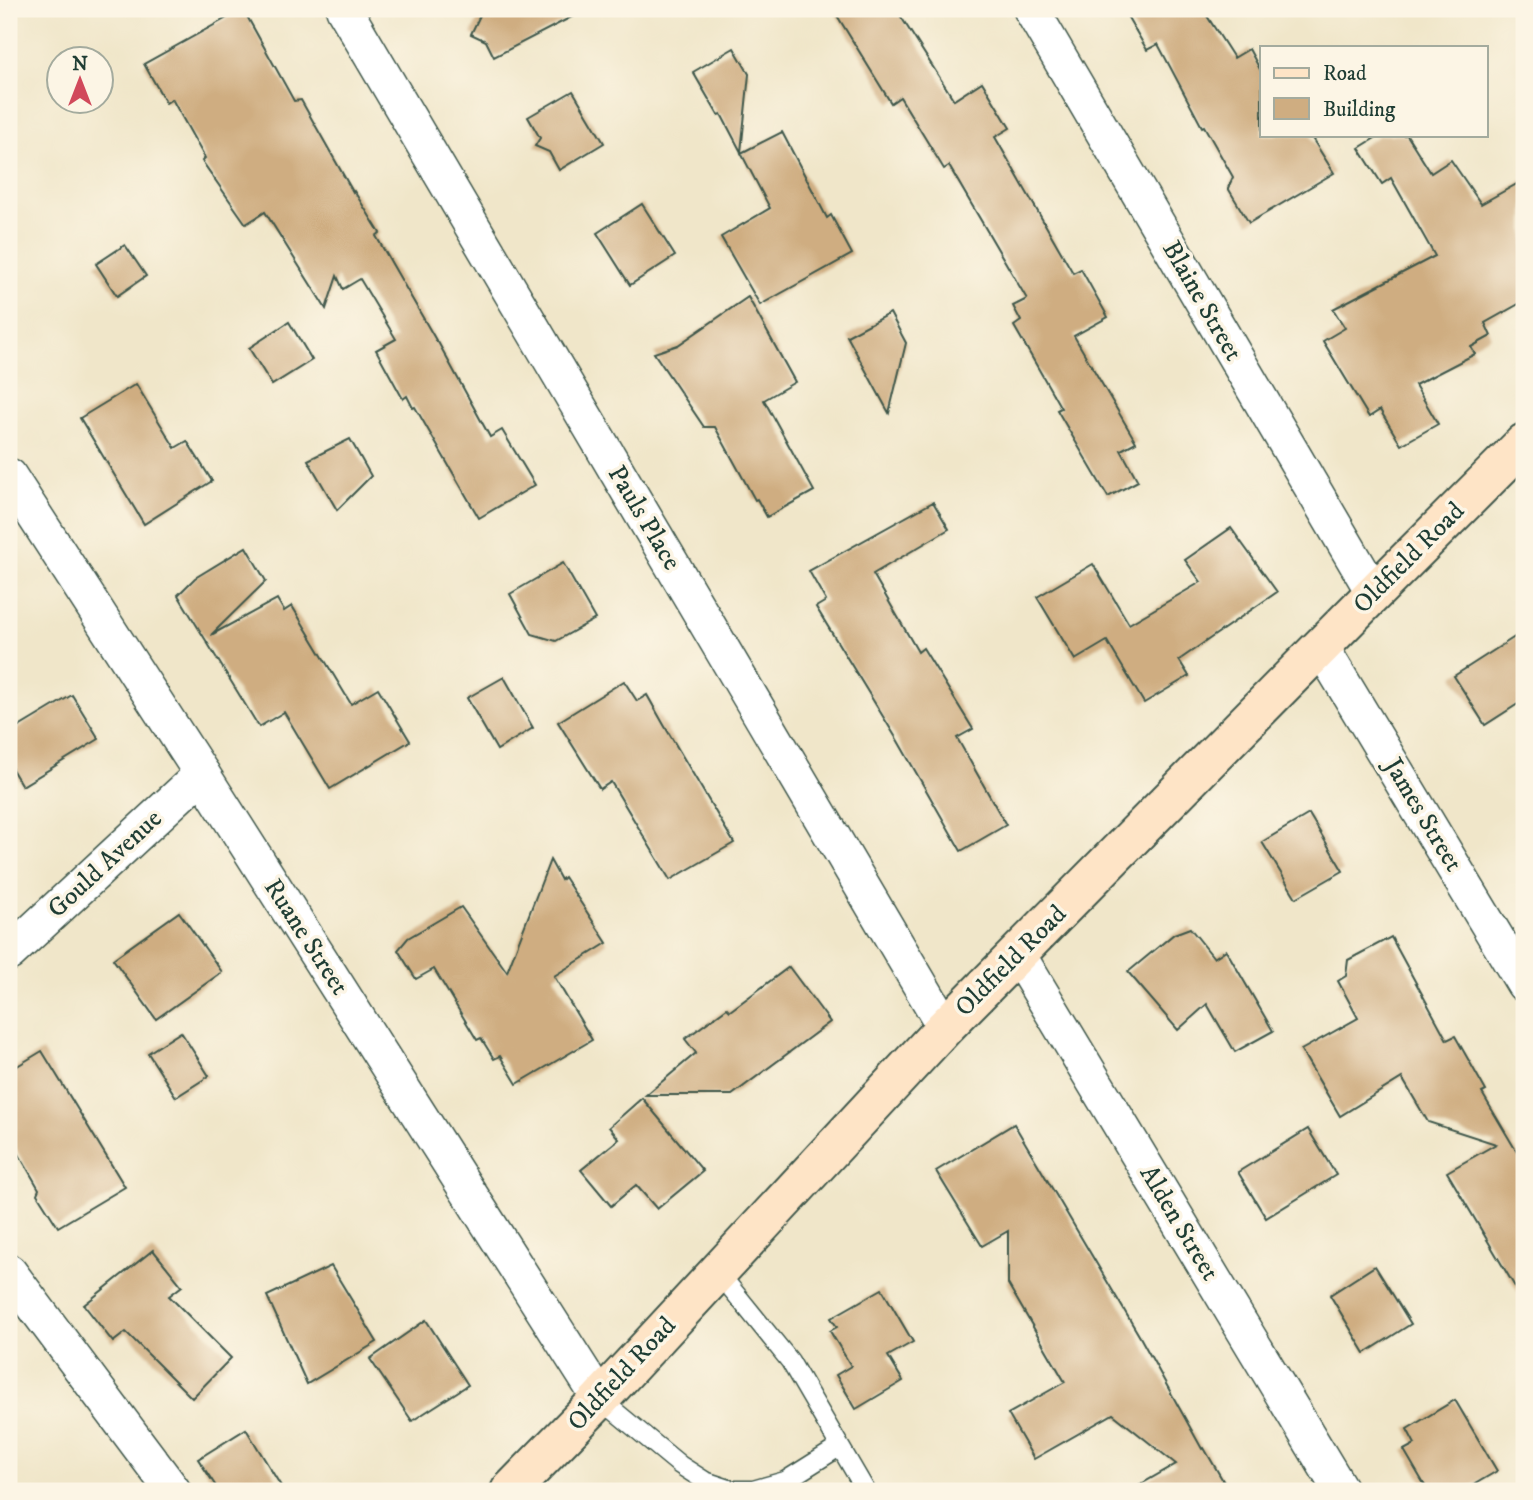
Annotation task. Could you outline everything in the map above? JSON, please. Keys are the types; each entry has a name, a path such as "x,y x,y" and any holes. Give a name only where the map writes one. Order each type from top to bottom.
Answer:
{"street":[{"name":"Pauls Place","path":"344,9 945,1027"},
{"name":"Blaine Street","path":"1031,9 1374,593"},
{"name":"Oldfield Road","path":"510,1491 600,1399 945,1027 1524,443"},
{"name":"Ruane Street","path":"9,476 600,1399"},
{"name":"James Street","path":"1321,647 1524,984"},
{"name":"Gould Avenue","path":"9,953 202,774"},
{"name":"Alden Street","path":"1017,955 1341,1491"},
{"path":"9,1272 173,1491"}],"lane":[{"path":"718,1272 790,1361 866,1491"},
{"path":"600,1399 680,1465 705,1481 732,1490 753,1490 785,1481 839,1447"}],"building":[{"path":"243,9 294,101 301,100 353,192 380,233 376,236 490,437 502,430 535,485 479,518 415,407 413,408 407,396 403,399 376,350 396,339 360,279 343,289 337,276 326,309 265,212 246,224 202,161 205,158 172,99 166,103 144,64"},
{"path":"483,9 587,9 494,57 486,41 471,34"},
{"path":"833,9 896,9 954,100 982,82 1010,128 995,137 1073,273 1081,269 1108,317 1074,336 1136,442 1121,450 1138,481 1108,497 1057,410 1061,408 1014,326 1021,321 1013,306 1027,299 949,166 944,169 900,97 891,103"},
{"path":"1123,9 1219,9 1207,16 1234,58 1249,49 1260,69 1260,136 1311,136 1334,173 1249,223 1228,188 1233,177 1204,126 1202,127 1158,44 1147,50"},
{"path":"734,48 749,74 741,152 721,114 718,115 693,72"},
{"path":"573,91 604,143 559,170 549,152 535,146 540,138 528,117"},
{"path":"782,132 827,218 831,215 852,254 760,305 721,237 770,208 741,153"},
{"path":"1378,136 1408,136 1431,173 1451,160 1481,204 1524,180 1524,301 1485,323 1491,336 1471,347 1475,354 1415,385 1438,424 1401,445 1380,410 1369,417 1323,341 1345,328 1333,309 1435,256 1391,178 1382,184 1359,148"},
{"path":"642,204 675,256 630,285 597,233"},
{"path":"125,245 146,276 117,296 96,264"},
{"path":"748,297 795,382 764,400 814,491 767,517 715,427 704,427 654,353 678,345"},
{"path":"890,313 906,343 889,413 847,336"},
{"path":"289,322 312,360 272,385 249,348"},
{"path":"136,384 175,448 187,441 212,481 144,524 80,418"},
{"path":"350,439 371,476 337,510 308,460"},
{"path":"933,502 949,529 873,574 918,652 923,648 973,729 957,738 1006,825 961,851 816,607 826,601 809,571"},
{"path":"1231,528 1277,592 1179,660 1189,676 1144,703 1107,641 1075,660 1037,597 1093,564 1129,624 1201,582 1185,560"},
{"path":"246,547 266,581 211,635 277,599 284,611 292,606 351,704 378,688 410,741 330,789 284,712 259,727 178,595 195,578"},
{"path":"563,563 595,619 556,641 532,634 510,594"},
{"path":"1524,631 1524,700 1485,725 1454,676"},
{"path":"504,677 533,728 497,750 467,698"},
{"path":"624,681 637,701 647,695 734,843 670,880 611,782 600,789 558,722"},
{"path":"72,695 99,739 22,786 9,764 9,733"},
{"path":"1309,814 1343,871 1296,898 1262,842"},
{"path":"550,860 561,880 564,877 607,943 554,976 592,1040 517,1084 500,1056 494,1059 481,1038 477,1040 434,969 416,979 398,950 408,938 461,907 507,972"},
{"path":"179,912 222,972 156,1019 113,959"},
{"path":"1190,928 1214,958 1226,950 1273,1031 1235,1052 1207,1004 1178,1030 1128,972 1174,934"},
{"path":"1391,937 1447,1040 1455,1036 1486,1091 1482,1093 1524,1164 1524,1302 1447,1172 1496,1144 1428,1122 1402,1078 1340,1116 1301,1050 1358,1018 1338,981 1346,976 1348,960"},
{"path":"789,967 830,1022 732,1095 646,1095 696,1053 685,1039 727,1008 730,1011"},
{"path":"181,1032 209,1076 176,1097 148,1053"},
{"path":"42,1051 125,1187 58,1227 37,1194 39,1189 9,1137 9,1071"},
{"path":"642,1098 703,1171 657,1209 636,1185 611,1206 581,1170 619,1139 609,1127"},
{"path":"1014,1124 1229,1491 1129,1491 1176,1464 1113,1414 1034,1459 1008,1414 1065,1382 1008,1284 1008,1231 982,1246 936,1171"},
{"path":"1308,1129 1336,1175 1266,1218 1238,1172"},
{"path":"153,1250 182,1286 169,1296 231,1358 192,1398 126,1332 113,1342 84,1305"},
{"path":"331,1266 377,1342 307,1384 267,1296"},
{"path":"1375,1266 1411,1324 1365,1353 1330,1295"},
{"path":"882,1289 913,1342 888,1356 903,1381 856,1409 836,1375 851,1366 830,1331 837,1327 831,1318"},
{"path":"426,1320 468,1385 412,1421 370,1359"},
{"path":"1455,1400 1497,1471 1463,1491 1428,1491 1404,1450 1415,1444 1407,1429"},
{"path":"246,1429 284,1491 219,1491 198,1459"}]}
